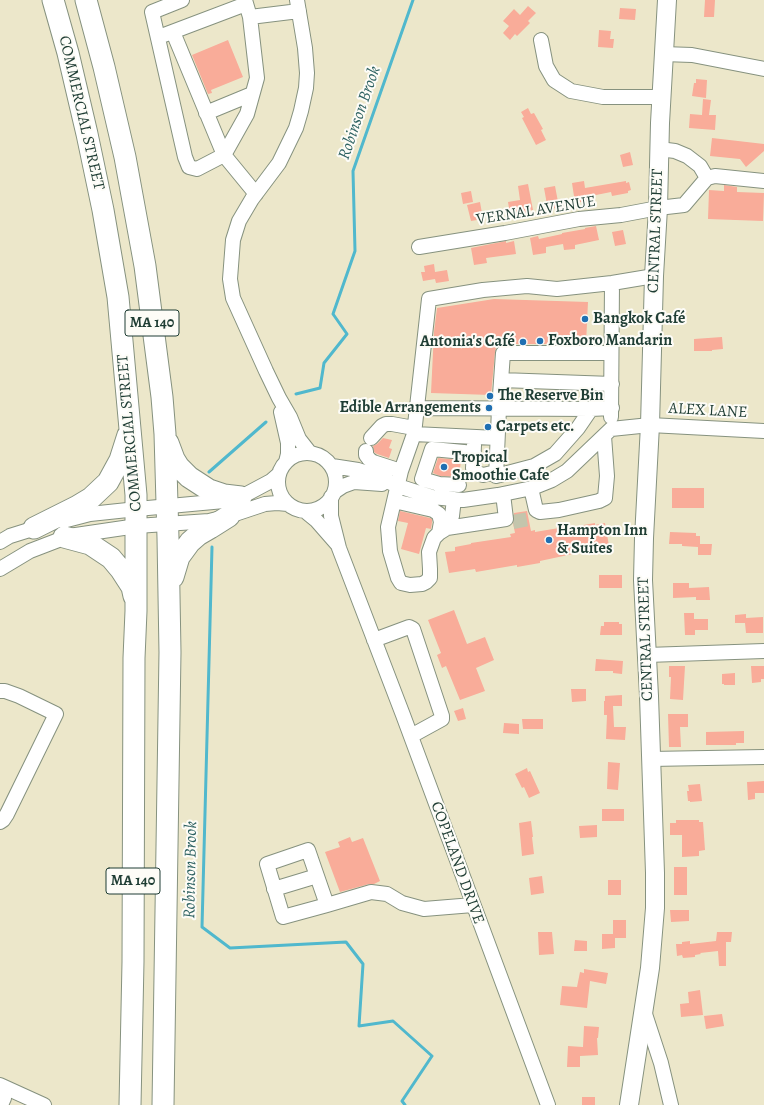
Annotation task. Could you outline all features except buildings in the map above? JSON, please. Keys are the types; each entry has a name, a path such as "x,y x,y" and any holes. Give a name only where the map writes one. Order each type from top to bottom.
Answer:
{"highway":[{"name":"COMMERCIAL STREET","path":"53,0 68,52 87,134 103,210 118,297 136,495 133,954 130,1105"},
{"name":"COMMERCIAL STREET","path":"86,0 104,67 125,157 145,266 162,397 165,434 170,652 163,1105"},
{"path":"34,528 91,498 108,482 120,460 130,426"},
{"path":"165,434 174,459 179,467 189,477 209,490 224,495 241,497"},
{"path":"169,589 179,557 185,548 198,535 229,516"},
{"path":"64,537 90,544 111,558 132,587 136,611"}],"main road":[{"name":"CENTRAL STREET","path":"644,1009 650,968 655,908 655,873 643,580 666,0"},
{"path":"629,1105 644,1009"}],"street":[{"path":"158,38 245,2 250,17 257,78 247,114 224,155 197,169 189,167 184,157 152,12 182,0"},
{"path":"250,17 298,5 305,48 307,73 306,88 296,128 285,152 239,221 233,240 230,284 233,298 279,398 290,417 299,439 310,453"},
{"path":"173,32 224,155 256,194"},
{"path":"541,40 546,66 554,80 571,91 602,97 661,97"},
{"path":"663,54 692,55 764,69"},
{"path":"206,113 252,94"},
{"path":"659,149 675,151 687,156 700,166 707,178 716,176 764,181"},
{"name":"VERNAL AVENUE","path":"419,247 579,219 621,215 684,205 707,178"},
{"path":"454,499 452,516 443,530 434,538 429,552 430,578 422,584 410,585 401,583 398,578 390,551 388,527 401,471 414,431 429,299 483,290 527,286 557,289 612,283 654,276"},
{"path":"531,488 536,510 534,515 540,512 559,510 599,501 605,498 608,432 612,408 612,283"},
{"path":"443,530 509,520 500,495 496,474 503,353 611,353"},
{"path":"501,380 612,384"},
{"path":"279,398 288,443 288,454 278,480 281,493 288,504"},
{"path":"416,408 612,408"},
{"path":"474,437 474,472 483,475 496,474 534,466 555,454 578,428 591,409"},
{"path":"358,470 361,458 382,426 386,424 392,424 414,431 498,438"},
{"name":"ALEX LANE","path":"608,432 650,426 764,431"},
{"path":"332,466 358,470 432,498 463,500 500,495 531,488 552,480 567,471 608,432"},
{"path":"368,448 369,459 373,462 401,471"},
{"path":"459,486 439,484 422,478 432,449 474,453"},
{"path":"0,542 10,536 34,528 90,514 137,517 168,515 241,497 271,481 291,458 296,455 310,453 322,457 332,466 336,479 331,516 339,548"},
{"path":"168,515 210,521 265,504 288,504 299,509 317,509 323,506 343,486 354,482 398,486"},
{"path":"394,501 433,510 439,514 443,530"},
{"path":"305,510 316,520 339,548"},
{"path":"0,569 30,551 64,537 137,517"},
{"name":"COPELAND DRIVE","path":"339,548 411,736 548,1105"},
{"path":"374,640 409,627 413,629 442,716 442,720 411,736"},
{"path":"647,655 764,651"},
{"path":"0,691 5,691 19,696 56,714 7,814 0,822"},
{"path":"650,759 764,757"},
{"path":"327,905 308,850 267,864 283,918 327,905 371,892 387,894 402,903 424,910 473,905"},
{"path":"274,889 317,876"},
{"name":"CENTRAL STREET","path":"644,1009 661,1063 671,1105"},
{"path":"1,1087 25,1101 44,1105"},
{"path":"1,1087 4,1098 1,1105"}],"waterway":[{"name":"Robinson Brook","path":"296,394 320,388 324,363 347,334 333,314 355,251 353,171 413,0"},
{"name":"Robinson Brook","path":"209,472 266,422"},
{"name":"Robinson Brook","path":"212,547 202,927 230,948 346,942 363,964 359,1026 393,1021 432,1056 402,1101 405,1105"}],"tunnel":[{"path":"513,522 529,519"}],"place":[{"name":"Bangkok Café","path":"585,319"},
{"name":"Foxboro Mandarin","path":"540,341"},
{"name":"Antonia's Café","path":"523,342"},
{"name":"The Reserve Bin","path":"490,396"},
{"name":"Edible Arrangements","path":"489,408"},
{"name":"Carpets etc.","path":"488,427"},
{"name":"Tropical Smoothie Cafe","path":"444,467"},
{"name":"Hampton Inn & Suites","path":"549,540"}]}
